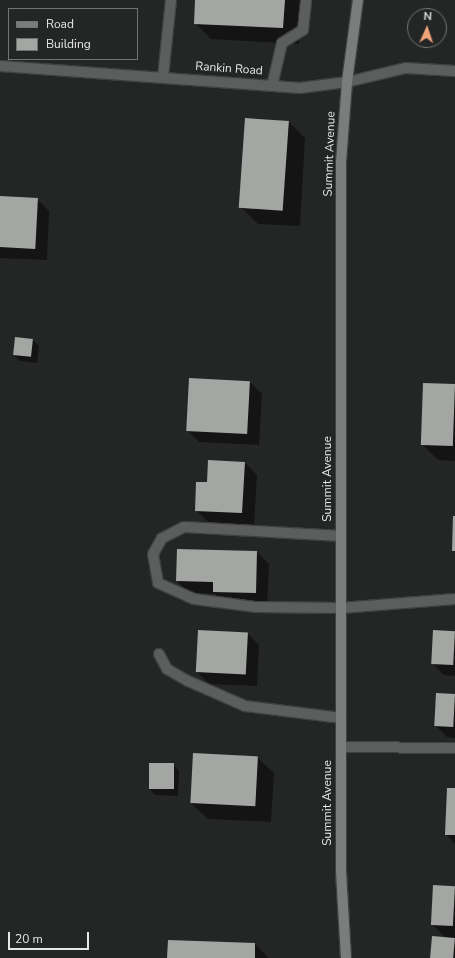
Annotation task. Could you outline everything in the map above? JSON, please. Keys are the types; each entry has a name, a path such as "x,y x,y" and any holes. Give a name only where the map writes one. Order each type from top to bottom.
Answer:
{"main road":[{"name":"Summit Avenue","path":"346,958 341,870 342,162 347,82 358,0"}],"street":[{"path":"163,77 171,0"},
{"path":"272,86 282,43 303,30 306,0"},
{"name":"Rankin Road","path":"0,66 300,88 347,82 406,68 455,71"},
{"path":"341,536 184,527 162,538 153,554 158,583 194,599 256,607 341,608 455,598"},
{"path":"160,654 167,669 188,681 245,706 341,718"},
{"path":"341,747 455,748"}],"building":[{"path":"195,0 285,0 283,28 194,24"},
{"path":"245,118 289,121 283,211 239,208"},
{"path":"0,196 38,198 35,249 0,247"},
{"path":"15,337 33,339 31,357 13,355"},
{"path":"189,378 250,381 247,434 186,431"},
{"path":"423,383 455,384 453,446 421,445"},
{"path":"208,460 245,462 242,513 195,511 196,482 207,482"},
{"path":"453,516 455,516 455,551 452,551"},
{"path":"177,549 257,551 256,593 213,592 213,582 176,581"},
{"path":"198,630 248,633 246,675 196,672"},
{"path":"433,630 455,631 453,665 431,664"},
{"path":"436,693 455,694 453,727 434,726"},
{"path":"193,753 258,756 255,806 190,803"},
{"path":"149,763 174,763 174,789 149,789"},
{"path":"447,788 455,788 455,835 445,835"},
{"path":"433,885 455,886 453,926 431,925"},
{"path":"432,936 455,938 453,958 430,958"},
{"path":"168,940 255,943 255,958 167,958"}]}
